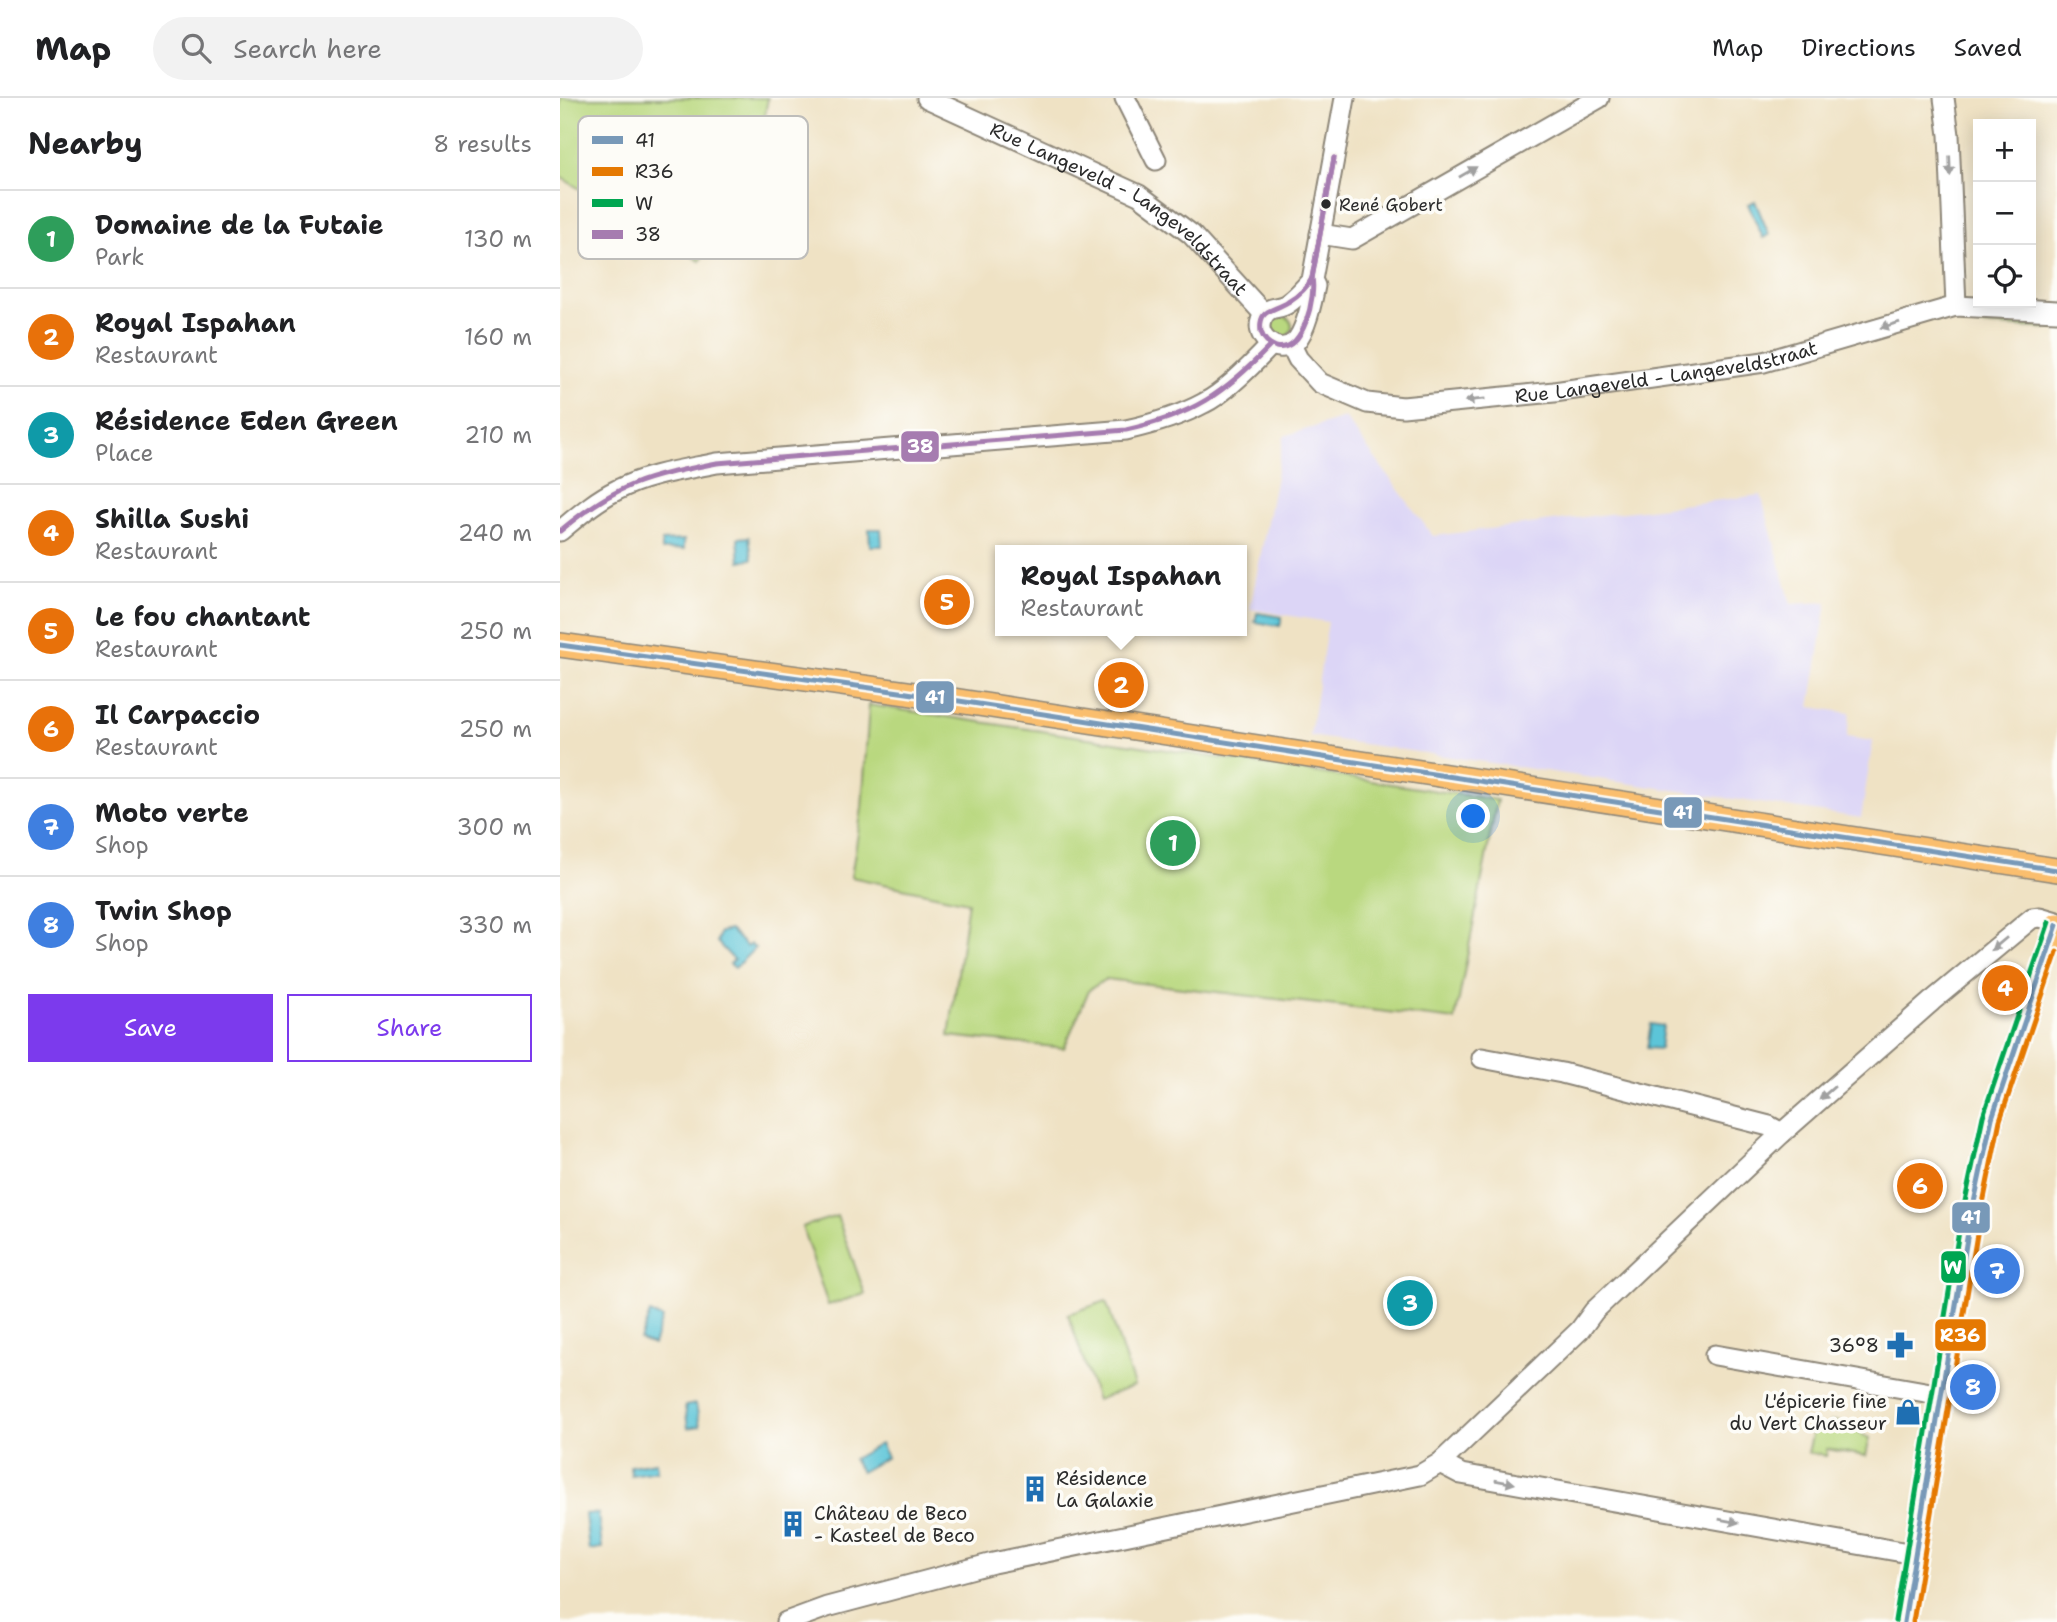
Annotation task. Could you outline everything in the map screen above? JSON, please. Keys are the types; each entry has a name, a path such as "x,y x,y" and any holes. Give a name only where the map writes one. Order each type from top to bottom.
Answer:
{"main road":[{"path":"560,645 907,692 2057,870"},
{"path":"1904,1622 1969,1226 1992,1118 2057,924"}],"street":[{"name":"Rue Langeveld - Langeveldstraat","path":"927,98 1139,195 1191,234 1264,314"},
{"path":"1125,98 1156,160"},
{"path":"1312,280 1283,306 1269,309 1264,314 1261,334 1270,345 1284,347 1296,337 1310,308 1315,286 1312,280 1345,98"},
{"path":"1320,234 1352,239 1599,98"},
{"path":"1944,98 1956,306"},
{"path":"1283,306 1299,317 1296,337"},
{"name":"Rue Langeveld - Langeveldstraat","path":"1296,337 1298,359 1320,383 1367,403 1403,407 1554,392 1764,362 1956,306 2057,311"},
{"path":"560,531 617,490 660,474 716,463 1126,430 1155,424 1207,402 1257,360 1270,345"},
{"path":"786,1622 827,1607 993,1563 1420,1475 1440,1463 1580,1330 1594,1311 1782,1133 2019,927 2032,918 2040,917 2057,924"},
{"path":"1482,1058 1562,1073 1769,1126 1782,1133"},
{"path":"1715,1354 1942,1395"},
{"path":"1440,1463 1461,1474 1914,1554"}],"shaded area":[{"path":"1345,418 1433,536 1761,495 1791,604 1827,602 1810,707 1850,713 1847,737 1873,741 1861,818 1310,736 1328,622 1250,609 1284,436"}],"green space":[{"path":"560,98 768,98 765,116 578,116 578,188 560,177"},
{"path":"1962,311 2057,315 2057,329 1961,324"},
{"path":"1281,316 1289,319 1292,327 1289,335 1281,338 1273,335 1270,327 1273,319"},
{"path":"869,705 1497,800 1455,1020 1106,979 1089,990 1064,1048 949,1036 968,902 851,877 862,808"},
{"path":"837,1216 865,1294 828,1305 802,1227"},
{"path":"1106,1301 1134,1386 1097,1400 1068,1314"},
{"path":"1831,1421 1853,1424 1862,1435 1870,1438 1866,1456 1827,1449 1826,1456 1808,1453 1814,1426 1830,1428"}],"water":[{"path":"1755,201 1769,235 1763,238 1748,204"},
{"path":"869,529 881,529 882,546 870,546"},
{"path":"749,537 752,559 740,561 738,538"},
{"path":"684,540 684,549 662,550 662,541"},
{"path":"1257,613 1282,617 1280,626 1255,622"},
{"path":"730,930 747,947 750,944 755,948 735,968 730,964 734,960 717,942 720,932"},
{"path":"1651,1024 1663,1026 1660,1049 1647,1048"},
{"path":"650,1313 662,1318 653,1345 640,1340"},
{"path":"696,1404 700,1426 688,1428 685,1406"},
{"path":"880,1444 887,1457 861,1472 853,1459"},
{"path":"656,1462 657,1471 631,1475 630,1466"},
{"path":"598,1513 602,1548 589,1550 585,1514"}],"transit line":[{"name":"38","path":"1312,278 1334,158"},
{"name":"38","path":"1312,278 1334,158"},
{"name":"38","path":"1312,278 1310,309 1301,333 1286,347 1271,345 1261,332 1264,315 1295,297 1312,278"},
{"name":"38","path":"560,531 599,502 633,484 717,463 1126,430 1150,424 1206,400 1238,377 1271,345"},
{"name":"41","path":"560,645 907,693 2057,870"},
{"name":"W","path":"1895,1621 1960,1225 1983,1116 2049,922"},
{"name":"41","path":"1904,1622 1969,1226 1992,1118 2057,925"},
{"name":"R36","path":"1913,1622 1978,1228 2000,1120 2057,952"}],"place":[{"name":"René Gobert","path":"1326,204"},
{"name":"Le fou chantant","path":"947,602"},
{"name":"Royal Ispahan","path":"1121,685"},
{"name":"Domaine de la Futaie","path":"1173,843"},
{"name":"Shilla Sushi","path":"2005,988"},
{"name":"Il Carpaccio","path":"1920,1186"},
{"name":"Moto verte","path":"1997,1271"},
{"name":"Résidence Eden Green","path":"1410,1303"},
{"name":"36°8","path":"1900,1345"},
{"name":"Twin Shop","path":"1973,1387"},
{"name":"L'épicerie fine du Vert Chasseur","path":"1908,1412"},
{"name":"Résidence La Galaxie","path":"1035,1489"},
{"name":"Château de Beco - Kasteel de Beco","path":"793,1524"}]}
